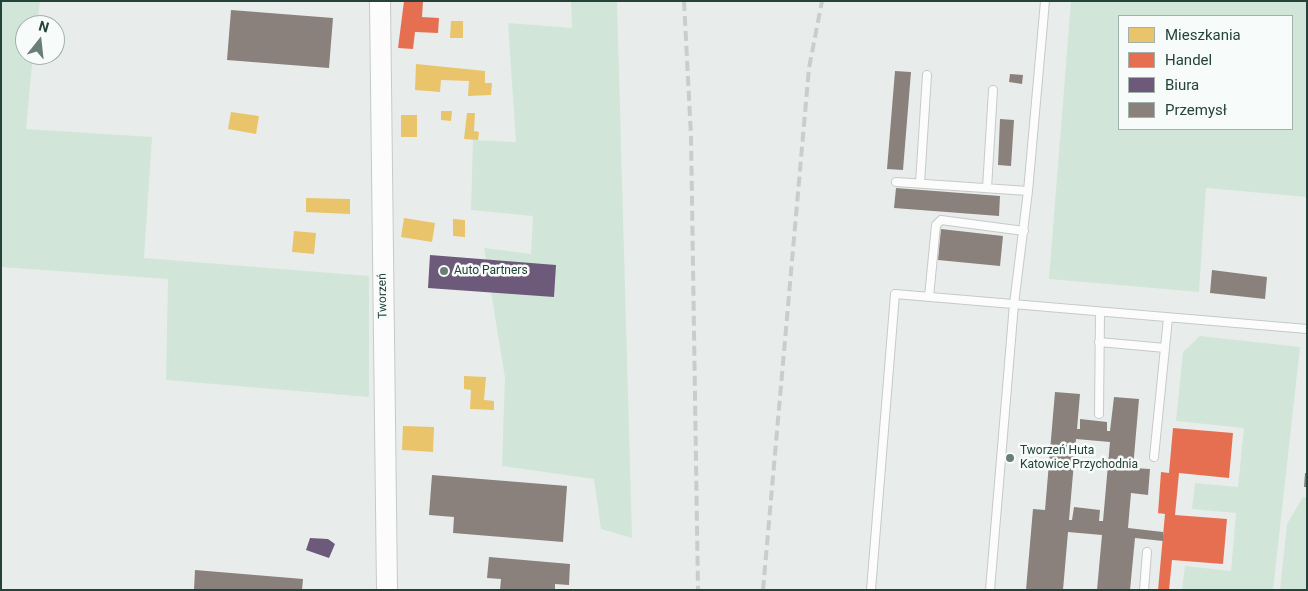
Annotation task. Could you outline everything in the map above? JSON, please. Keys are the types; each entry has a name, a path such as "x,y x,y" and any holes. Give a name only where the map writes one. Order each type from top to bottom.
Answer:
{"street":[{"name":"Tworzeń","path":"380,1 387,590"}],"lane":[{"path":"990,590 1014,304 1024,231 1045,1"},
{"path":"920,183 927,76"},
{"path":"987,188 993,90"},
{"path":"896,182 1028,191"},
{"path":"929,297 936,225 941,220 1024,231"},
{"path":"870,590 895,294 1307,329"},
{"path":"1099,414 1100,312"},
{"path":"1154,457 1168,318"},
{"path":"1099,342 1165,348"},
{"path":"1144,590 1148,552"}],"green space":[{"path":"1,1 40,1 38,15 15,15 15,65 32,65 26,129 152,137 144,258 369,276 369,397 166,380 168,279 1,267"},
{"path":"571,1 617,1 632,538 601,529 594,479 502,466 505,378 484,248 531,254 533,216 471,210 473,140 516,142 508,23 572,28"},
{"path":"1071,1 1307,1 1307,197 1206,188 1199,292 1049,279"},
{"path":"1200,336 1300,347 1273,590 1182,590 1185,566 1231,571 1236,513 1192,509 1195,483 1238,487 1244,428 1176,421 1183,352"},
{"path":"1303,497 1307,498 1307,590 1280,590 1287,524"}],"building: Mieszkania":[{"path":"451,21 463,21 463,38 450,38"},
{"path":"416,64 485,71 485,83 492,83 491,95 468,96 469,81 441,80 440,92 415,90"},
{"path":"441,111 452,111 451,121 441,120"},
{"path":"231,112 259,116 256,134 228,129"},
{"path":"467,113 475,113 474,131 479,132 478,140 464,139"},
{"path":"401,115 417,115 417,137 401,137"},
{"path":"306,198 350,199 350,214 306,212"},
{"path":"404,218 435,223 432,242 401,237"},
{"path":"453,219 465,220 465,237 453,236"},
{"path":"294,231 316,233 314,254 292,252"},
{"path":"464,376 486,377 484,400 494,401 494,410 470,409 471,390 464,389"},
{"path":"403,426 434,427 433,452 402,450"}],"building: Handel":[{"path":"404,1 423,1 422,17 439,18 438,33 415,32 413,49 398,48"},
{"path":"1173,428 1233,433 1229,478 1179,473 1175,515 1227,519 1223,564 1172,560 1169,590 1158,590 1165,514 1158,513 1161,472 1169,473"}],"building: Biura":[{"path":"430,255 556,265 554,297 428,288"},
{"path":"310,538 328,539 335,544 329,558 306,550"}],"building: Przemysł":[{"path":"231,10 333,18 329,68 227,60"},
{"path":"895,71 911,72 903,170 887,169"},
{"path":"1010,74 1023,75 1022,84 1009,82"},
{"path":"1000,119 1014,120 1011,166 998,165"},
{"path":"896,188 1000,196 999,216 894,208"},
{"path":"941,229 1003,236 1000,266 938,260"},
{"path":"1212,270 1267,277 1265,299 1210,293"},
{"path":"1055,392 1080,394 1077,429 1080,429 1080,419 1107,422 1107,431 1110,431 1114,397 1139,399 1133,468 1150,469 1148,495 1131,493 1128,528 1163,532 1163,541 1135,538 1130,590 1097,590 1102,535 1068,532 1063,590 1026,590 1033,509 1045,510","holes":["1076,439 1110,442 1103,521 1099,521 1100,510 1074,507 1072,520 1069,520"]},
{"path":"1305,473 1307,473 1307,487 1304,487"},
{"path":"432,475 567,486 563,542 453,533 454,517 429,515"},
{"path":"489,557 570,564 569,585 555,584 555,590 500,590 501,579 487,578"},
{"path":"195,570 303,579 302,590 194,590"}],"railway":[{"path":"684,1 691,136 698,590"},
{"path":"763,590 809,68 822,1"}],"place":[{"name":"Auto Partners","path":"444,271"},
{"name":"Tworzeń Huta Katowice Przychodnia","path":"1010,458"}]}
